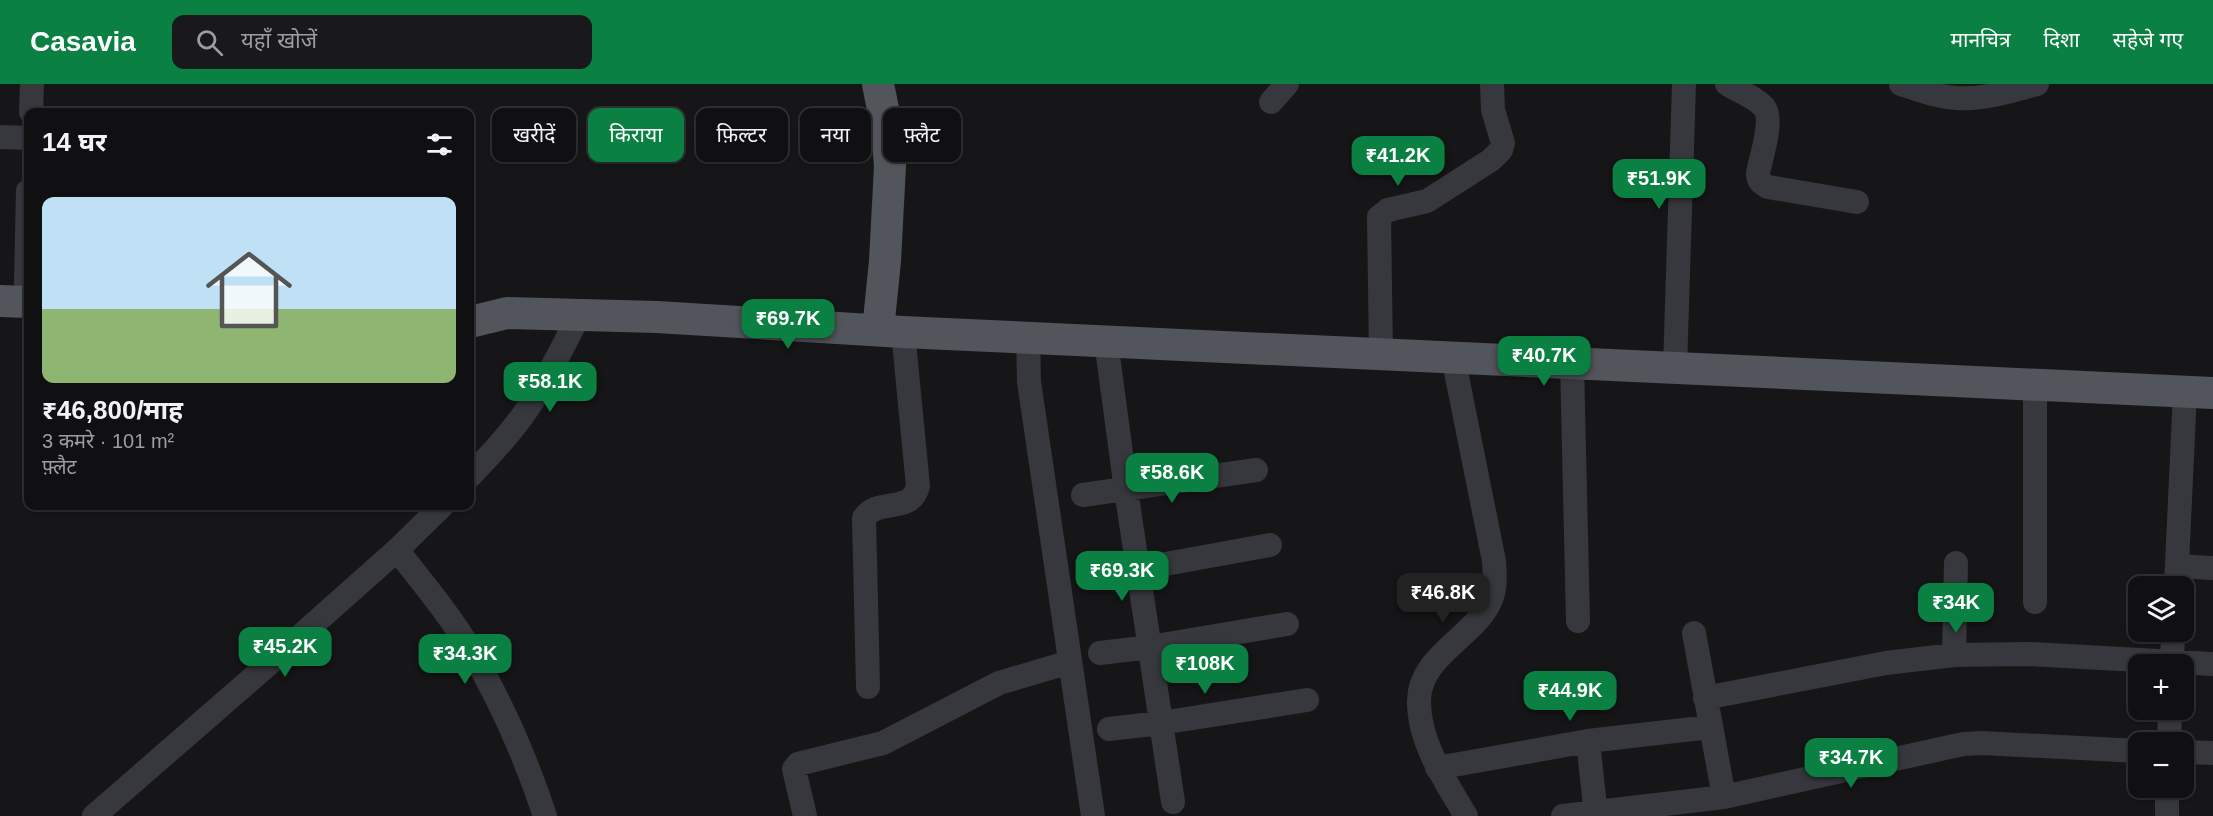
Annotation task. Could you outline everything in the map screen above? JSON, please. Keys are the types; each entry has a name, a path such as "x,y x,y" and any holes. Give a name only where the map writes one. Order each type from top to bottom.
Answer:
{"main road":[{"path":"878,84 887,129 890,166 885,261 890,331"},
{"path":"0,300 21,288"},
{"path":"474,302 480,302 507,313"},
{"path":"474,321 507,313 700,319 890,331 1108,354 1380,338 1458,381 1572,363 1675,353 2035,385 2199,393"}],"street":[{"path":"31,108 32,84"},
{"path":"1271,102 1287,84"},
{"path":"1380,338 1379,217 1389,210 1427,201 1501,150 1503,143 1493,110 1492,84"},
{"path":"1675,353 1684,84"},
{"path":"1727,84 1759,102 1768,115 1758,173 1761,183 1768,187 1857,202"},
{"path":"1901,84 1934,95 1959,99 2003,93 2037,84"},
{"path":"0,137 24,138"},
{"path":"21,288 24,246"},
{"path":"474,472 529,407 551,372 579,315"},
{"path":"868,687 864,518 873,509 910,500 915,495 918,486 890,331"},
{"path":"1028,347 1029,382 1093,816"},
{"path":"1108,354 1112,396 1173,802"},
{"path":"1572,363 1578,621"},
{"path":"1458,381 1494,561 1495,577 1489,603 1431,667 1420,686 1419,702 1422,726 1437,768 1466,816"},
{"path":"2035,385 2035,602"},
{"path":"2199,393 2176,576 2213,568"},
{"path":"1083,495 1256,470"},
{"path":"94,816 397,550 438,510"},
{"path":"1094,573 1138,569 1270,545"},
{"path":"397,550 442,607 470,650 497,700 545,816"},
{"path":"1954,655 1956,563"},
{"path":"1100,653 1287,624"},
{"path":"1694,633 1724,797"},
{"path":"1705,698 1886,663 1954,655 2031,654 2128,660"},
{"path":"805,816 794,769 798,764 883,743 999,683 1070,662"},
{"path":"2194,664 2213,664"},
{"path":"1109,729 1307,700"},
{"path":"1437,768 1588,741 1710,728"},
{"path":"1588,741 1595,814"},
{"path":"1563,816 1724,797 1963,744 2128,750"},
{"path":"2194,752 2213,753"},
{"path":"2167,816 2168,798"}]}
